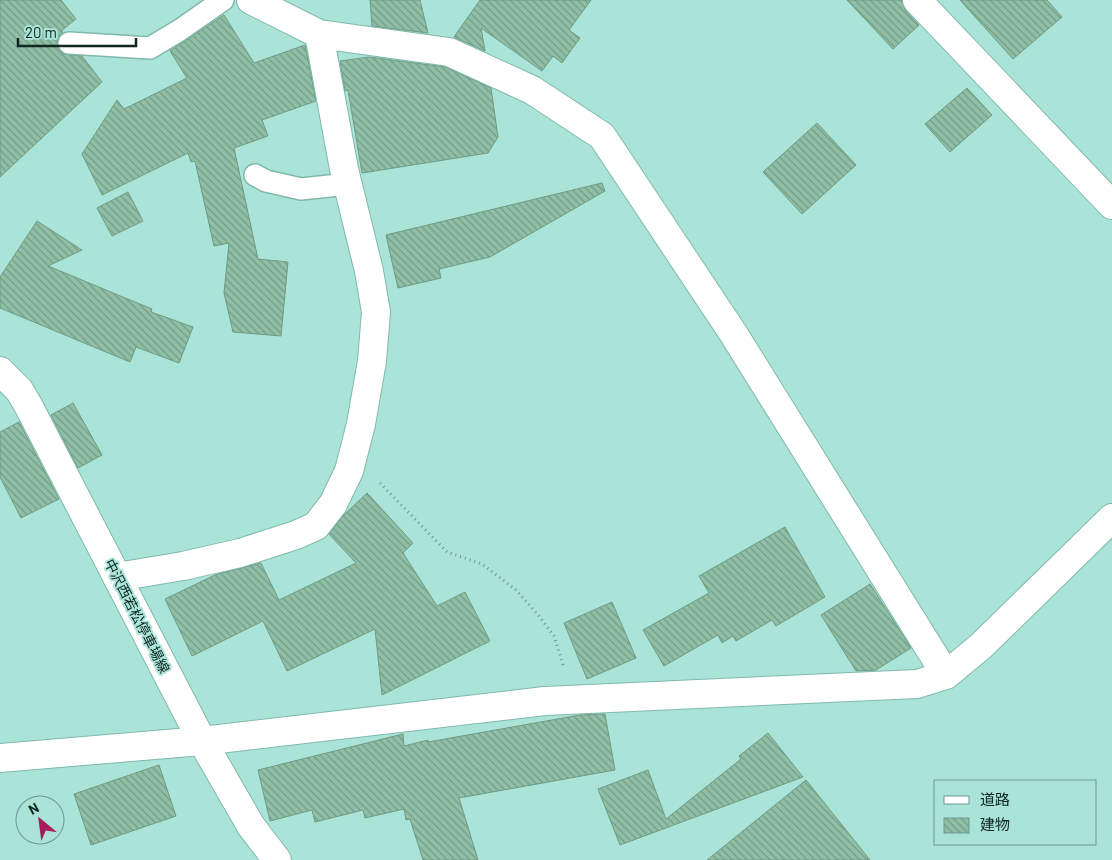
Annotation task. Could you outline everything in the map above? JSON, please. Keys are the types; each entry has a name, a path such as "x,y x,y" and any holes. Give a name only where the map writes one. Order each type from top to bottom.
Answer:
{"street":[{"path":"251,0 318,34 449,52 532,90 602,136 732,333 946,675"},
{"path":"916,0 1112,206"},
{"path":"117,577 183,566 240,553 296,535 316,526 333,504 349,471 361,424 372,361 376,312 318,34"},
{"name":"中沢西若松停車場線","path":"6,386 28,405 202,741 251,826 277,860"},
{"path":"0,758 202,741 545,701 917,684 946,675 981,646 1112,518"}],"lane":[{"path":"69,43 150,48 223,0"},
{"path":"255,175 266,181 301,189 348,184"}],"path":[{"path":"354,454 447,552 482,564 516,590 554,636 574,699"}],"building":[{"path":"0,0 61,0 76,19 61,31 63,32 58,37 58,48 63,54 82,56 102,82 0,177"},
{"path":"370,0 420,0 428,33 372,26"},
{"path":"480,0 591,0 569,30 580,38 562,63 553,56 542,71 481,28 485,51 454,37"},
{"path":"847,0 902,0 905,10 919,25 893,49"},
{"path":"960,0 1047,0 1062,17 1013,59"},
{"path":"224,15 254,63 305,45 316,101 262,120 268,136 234,148 258,259 288,262 281,336 233,332 224,293 229,243 214,246 195,161 191,162 188,153 102,195 82,154 117,100 124,109 187,78 170,51"},
{"path":"369,57 445,67 491,88 498,137 488,153 362,173 348,90 345,91 340,61"},
{"path":"967,88 992,115 950,152 925,124"},
{"path":"817,123 856,165 802,214 763,172"},
{"path":"602,183 605,191 490,257 439,269 441,278 398,288 386,235"},
{"path":"128,192 143,221 112,236 97,208"},
{"path":"37,221 82,250 48,266 152,309 151,312 193,327 179,363 136,347 130,362 0,308 0,277"},
{"path":"73,403 102,455 78,468 51,415"},
{"path":"19,422 59,499 21,518 0,477 0,432"},
{"path":"367,493 413,543 403,553 437,606 465,592 490,641 382,695 375,629 287,671 263,621 192,656 165,599 215,575 261,563 279,600 356,563 329,534 344,515"},
{"path":"785,527 825,597 776,626 772,620 736,641 733,636 722,643 718,635 664,666 643,630 709,593 699,576"},
{"path":"870,584 911,648 876,670 856,671 821,615"},
{"path":"612,602 636,658 587,679 564,623"},
{"path":"605,714 615,770 459,798 478,860 423,860 410,819 406,820 404,809 365,818 363,810 315,822 312,810 270,821 258,770 403,734 404,746 428,740 428,742 580,715"},
{"path":"768,733 803,777 620,845 598,789 648,770 666,819 741,759 739,756"},
{"path":"159,765 176,816 91,845 74,794"},
{"path":"806,780 870,860 707,860"}]}
